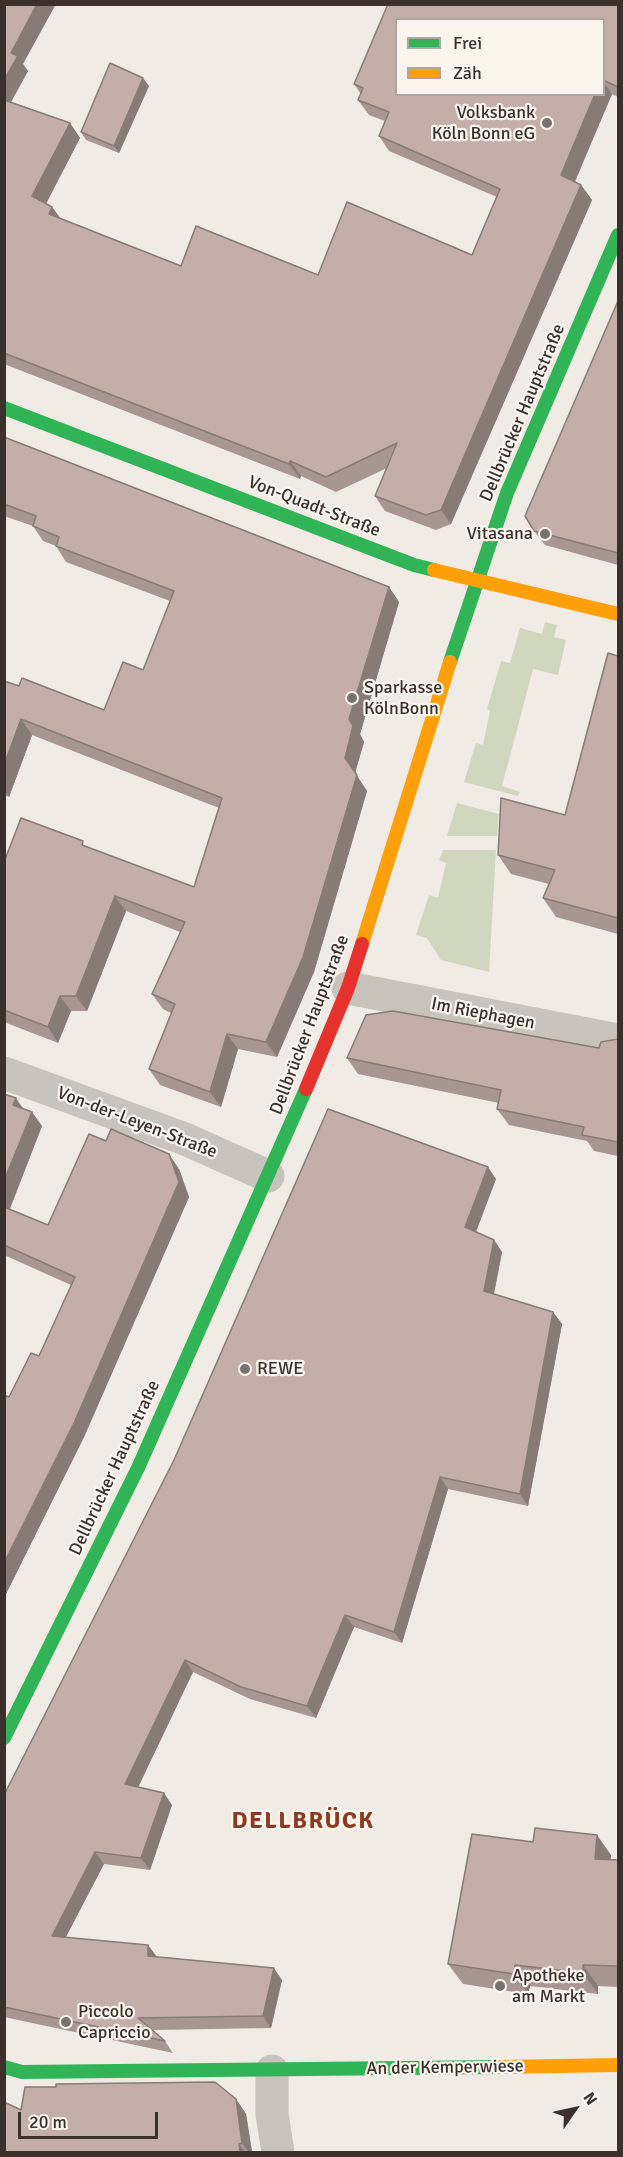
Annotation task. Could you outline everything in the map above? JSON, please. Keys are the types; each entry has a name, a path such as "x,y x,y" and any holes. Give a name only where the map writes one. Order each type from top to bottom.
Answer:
{"street":[{"name":"Dellbrücker Hauptstraße","path":"4,1738 138,1468 268,1176 348,988 476,579 507,493 618,236"},
{"name":"Von-Quadt-Straße","path":"4,408 414,565 618,614"},
{"name":"Im Riephagen","path":"348,988 618,1040"},
{"name":"Von-der-Leyen-Straße","path":"4,1073 185,1139 268,1176"},
{"name":"An der Kemperwiese","path":"4,2067 22,2072 272,2071 618,2065"},
{"path":"272,2071 272,2114 278,2152"}],"green space":[{"path":"545,622 557,625 554,637 566,640 558,675 533,669 502,786 520,792 518,796 464,782 476,743 483,745 490,711 487,709 501,661 510,663 520,628 542,634"},
{"path":"457,803 499,814 497,836 447,836"},
{"path":"443,850 496,850 489,972 441,960 427,938 416,935 429,895 438,898 446,863 439,860"}],"building":[{"path":"4,4 37,4 11,53 18,56 4,80"},
{"path":"388,4 618,4 618,87 605,81 605,18 395,18 395,96 594,96 561,175 581,185 441,510 426,515 375,496 397,443 326,477 290,461 289,464 4,353 4,100 70,123 32,196 52,207 49,214 181,266 196,226 318,275 347,202 472,255 500,189 379,136 389,112 358,100 363,88 354,84"},
{"path":"110,63 143,78 114,146 81,132"},
{"path":"618,301 618,553 534,531 525,516"},
{"path":"4,437 389,587 349,719 353,726 345,758 357,775 303,957 266,1042 227,1034 210,1092 149,1069 175,1004 152,994 185,922 115,896 76,996 60,996 48,1027 4,1010 4,862 21,818 83,841 82,845 194,887 222,798 21,719 4,765 4,681 19,686 22,678 104,710 123,662 143,670 174,591 56,546 59,537 33,526 36,516 4,504"},
{"path":"608,653 618,656 618,918 543,898 555,870 498,855 501,798 565,815"},
{"path":"393,1011 599,1048 601,1042 618,1039 618,1142 582,1135 584,1127 497,1109 501,1090 347,1058 366,1015"},
{"path":"4,1094 16,1098 13,1105 32,1112 4,1181"},
{"path":"328,1109 488,1167 465,1227 494,1240 484,1291 553,1312 520,1494 440,1477 394,1632 345,1615 307,1706 241,1687 185,1660 125,1784 164,1793 141,1858 95,1852 52,1936 148,1945 148,1956 274,1968 263,2016 138,2018 165,2041 4,2007 4,1795 174,1460"},
{"path":"111,1129 169,1154 179,1182 74,1423 4,1563 4,1395 9,1397 31,1353 39,1356 75,1277 4,1245 4,1207 48,1225 89,1134 106,1141"},
{"path":"535,1828 597,1835 595,1859 618,1860 618,1966 583,1965 583,1973 515,1965 514,1974 448,1964 472,1834 533,1842"},
{"path":"215,2082 236,2099 242,2143 239,2144 240,2152 4,2152 4,2102 21,2110 25,2087 56,2087 56,2084"}],"traffic: fast":[{"path":"450,662 507,493 618,235"},
{"path":"4,408 414,565 434,570"},
{"path":"4,1738 138,1468 306,1089"},
{"path":"4,2067 22,2072 500,2067"}],"traffic: slow":[{"path":"434,570 618,614"},
{"path":"362,944 450,662"},
{"path":"500,2067 618,2065"}],"traffic: jam":[{"path":"306,1089 348,988 362,944"}],"place":[{"name":"Volksbank Köln Bonn eG","path":"547,123"},
{"name":"Vitasana","path":"545,534"},
{"name":"Sparkasse KölnBonn","path":"352,698"},
{"name":"REWE","path":"245,1369"},
{"name":"Apotheke am Markt","path":"500,1986"},
{"name":"Piccolo Capriccio","path":"66,2022"}],"district":[{"name":"DELLBRÜCK","path":"303,1822"}]}
